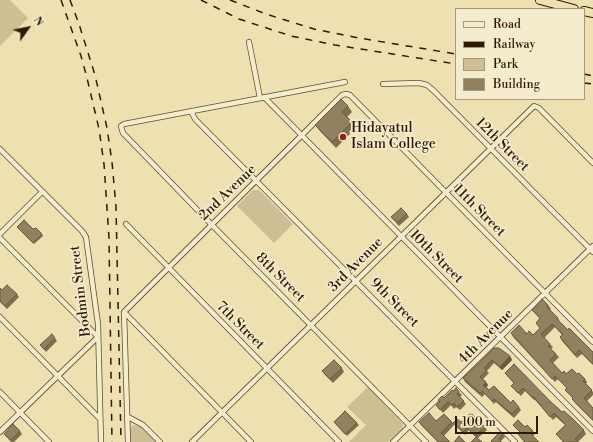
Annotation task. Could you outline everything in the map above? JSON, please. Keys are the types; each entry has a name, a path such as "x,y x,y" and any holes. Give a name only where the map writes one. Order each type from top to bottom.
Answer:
{"highway":[{"path":"540,0 570,8"}],"street":[{"path":"249,42 262,98"},
{"path":"191,111 345,82"},
{"name":"12th Street","path":"383,84 419,83 427,85 592,249"},
{"name":"2nd Avenue","path":"124,312 342,95 350,95"},
{"name":"11th Street","path":"350,95 593,342"},
{"name":"10th Street","path":"262,98 593,431"},
{"name":"3rd Avenue","path":"192,442 532,108 537,106 593,163"},
{"name":"8th Street","path":"191,111 124,124 121,126 123,133 426,442"},
{"name":"9th Street","path":"191,111 195,119 515,442"},
{"name":"Bodmin Street","path":"0,149 82,231 86,237 98,324 101,442"},
{"path":"0,234 42,192"},
{"name":"7th Street","path":"126,224 167,268 339,442"},
{"path":"0,238 98,337 0,432"},
{"name":"4th Avenue","path":"394,442 545,293 592,249"},
{"path":"124,312 251,442"},
{"path":"124,312 128,442"},
{"path":"0,317 100,419"},
{"path":"0,392 49,442"},
{"path":"128,417 143,425 160,442"}],"green space":[{"path":"0,0 10,0 28,18 0,46"},
{"path":"253,190 259,190 293,224 274,243 237,206"},
{"path":"368,387 403,424 402,428 388,442 349,442 366,425 347,407"},
{"path":"133,425 141,427 156,442 130,442 130,429"}],"building":[{"path":"341,99 348,106 342,112 352,122 332,142 315,125"},
{"path":"401,208 407,214 397,223 391,217"},
{"path":"24,220 33,229 36,228 42,234 33,243 17,227"},
{"path":"7,285 17,294 5,306 0,301 0,288 2,290"},
{"path":"542,299 548,305 547,307 558,318 557,319 568,330 569,328 593,352 593,364 579,350 575,355 560,337 563,334 552,324 541,334 550,344 548,346 556,354 550,360 562,373 564,371 566,374 572,369 577,374 579,373 585,379 583,381 592,390 584,398 593,408 593,420 572,399 573,398 565,390 567,388 555,376 552,379 511,333 519,325 527,334 529,331 533,335 540,328 536,323 540,318 532,310"},
{"path":"52,334 55,338 44,349 40,345"},
{"path":"494,348 499,348 510,356 500,367 492,360 484,368 487,370 480,377 486,382 483,385 489,390 494,386 511,403 513,400 519,407 512,414 494,399 492,401 482,391 480,393 463,378"},
{"path":"334,360 342,368 330,379 322,371"},
{"path":"514,364 550,401 562,412 564,411 584,430 575,439 577,442 564,442 556,434 566,425 554,413 550,417 533,396 532,397 523,388 518,393 511,386 514,383 505,373"},
{"path":"456,388 459,392 457,394 464,401 457,407 454,403 452,405 448,402 440,410 436,405 440,402 438,400 442,396 444,398"},
{"path":"345,411 357,423 345,434 334,422"},
{"path":"429,413 436,421 444,414 452,422 441,433 450,442 438,442 419,422"},
{"path":"470,414 475,417 474,419 480,425 481,423 485,427 475,436 467,428 463,432 453,423 457,419 461,422"},
{"path":"518,420 525,427 527,425 533,431 530,433 539,442 525,442 518,434 520,432 513,425"},
{"path":"13,424 20,431 11,440 4,434"},
{"path":"500,432 503,434 499,439 501,441 492,442 491,441"},
{"path":"459,436 465,442 454,442"},
{"path":"476,437 482,442 471,442"}],"railway":[{"path":"61,0 81,56 87,78 99,129 104,164 109,238 112,442"},
{"path":"70,0 95,75 107,128 112,162 116,207 121,442"},
{"path":"201,0 239,19 291,36 335,45 455,64"},
{"path":"230,0 266,14 314,29 455,54"},
{"path":"585,74 593,76"},
{"path":"585,83 593,84"}],"place":[{"name":"Hidayatul Islam College","path":"343,137"}]}
